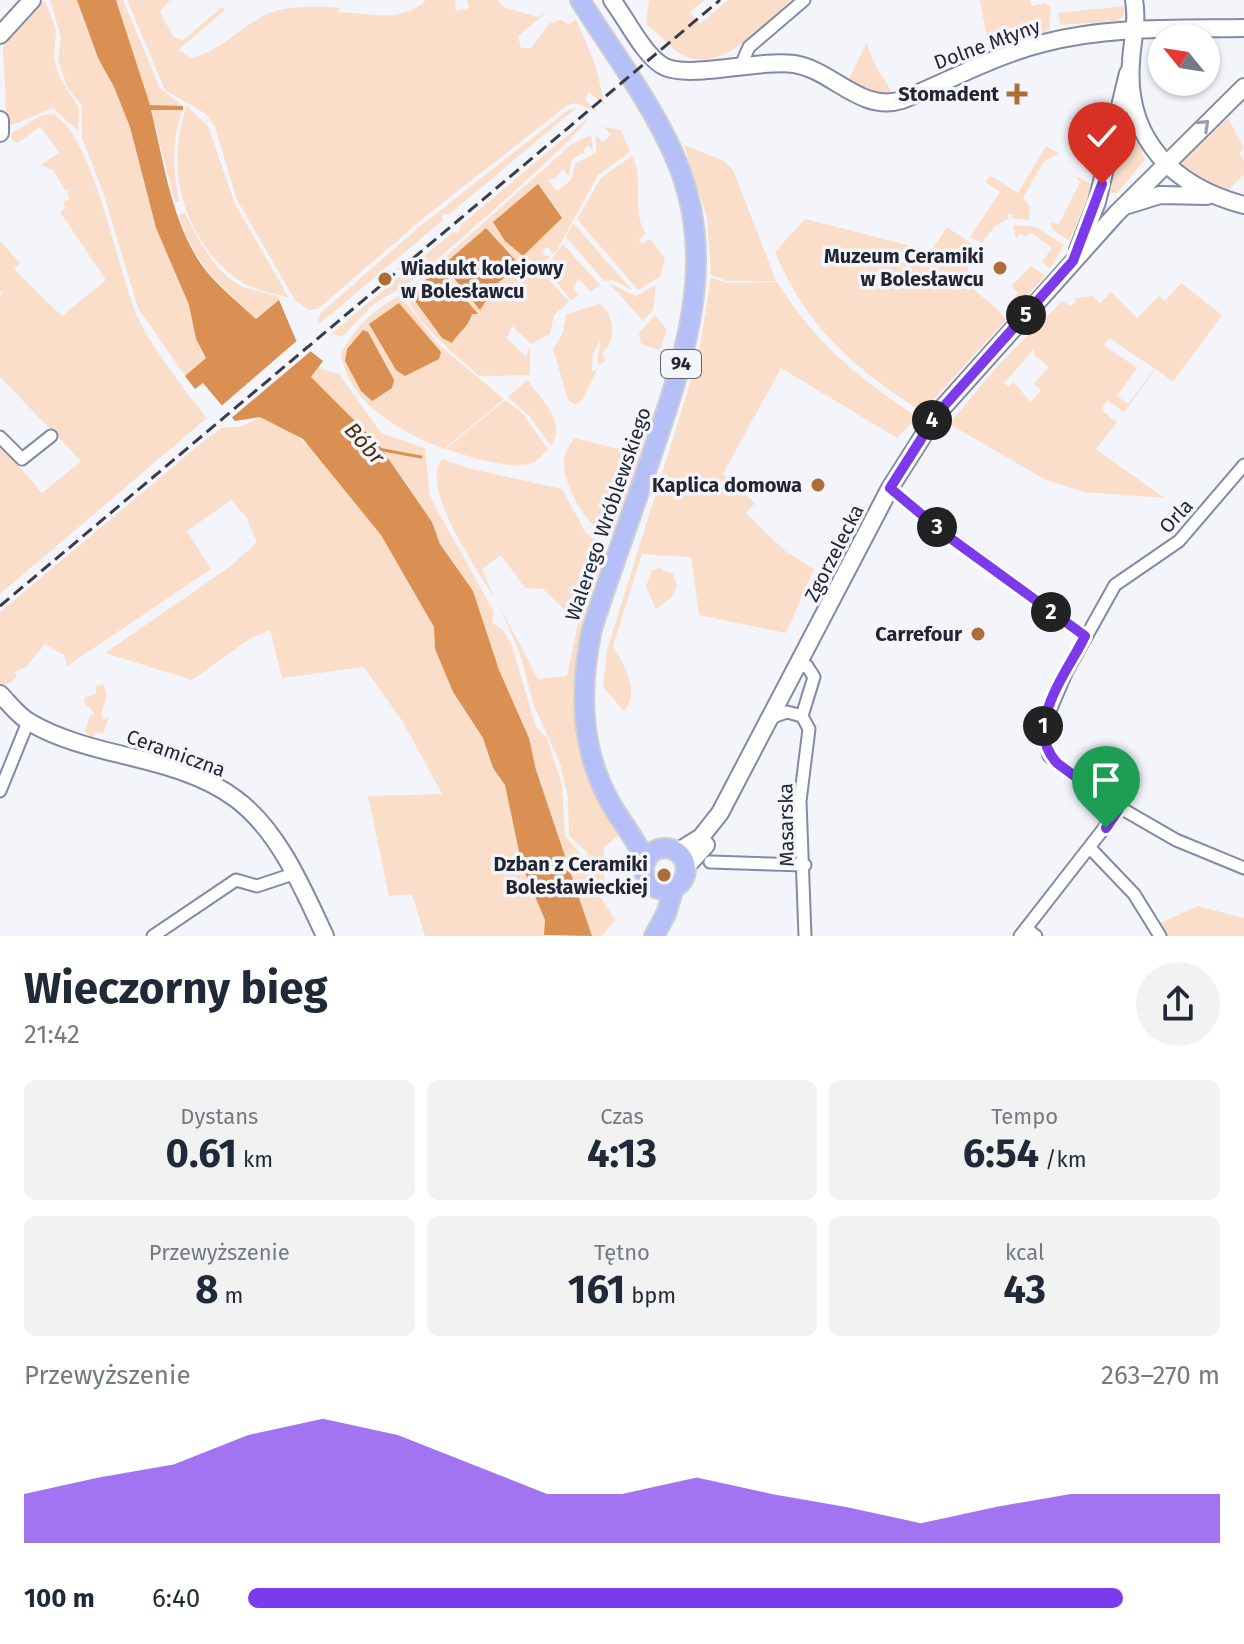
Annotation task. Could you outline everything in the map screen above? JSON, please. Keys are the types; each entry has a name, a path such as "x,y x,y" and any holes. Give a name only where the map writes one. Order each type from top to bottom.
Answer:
{"main road":[{"name":"Walerego Wróblewskiego","path":"580,0 652,113 678,164 693,221 697,281 693,316 679,370 592,629 583,702 588,746 605,792 646,862"},
{"name":"Walerego Wróblewskiego","path":"626,826 674,856"},
{"path":"646,862 674,856 682,881 665,888"},
{"name":"94","path":"646,862 648,880 665,888 655,934"}],"street":[{"path":"0,35 32,0"},
{"name":"Dolne Młyny","path":"612,0 636,32 675,61 709,68 783,63 805,66 856,95 882,103 902,100 1043,43 1097,32 1244,28"},
{"path":"741,65 749,47 804,0"},
{"path":"1073,261 1100,194 1130,64 1135,31 1134,0"},
{"path":"614,53 636,32"},
{"path":"1130,64 1142,126 1165,164 1186,183 1244,205"},
{"name":"Zgorzelecka","path":"674,856 701,837 720,813 890,488 937,414 1122,207 1244,87"},
{"path":"0,120 0,133"},
{"path":"1122,207 1164,195 1218,197"},
{"path":"0,437 22,459 51,436"},
{"name":"Orla","path":"1085,636 1123,577 1179,541 1244,465"},
{"path":"890,488 946,535 1085,636 1045,718 1045,745 1057,763 1119,809 1176,840 1244,868"},
{"name":"Masarska","path":"798,667 807,666 814,677 802,716 809,729 800,801 805,865 805,936"},
{"name":"Ceramiczna","path":"0,694 28,722 226,792 264,827 325,936"},
{"path":"770,718 787,712 802,716"},
{"path":"0,791 28,722"},
{"path":"1027,933 1119,809"},
{"path":"1090,848 1134,894 1160,936"},
{"path":"710,862 805,865"},
{"path":"153,936 236,880 257,886 293,874"}],"shaded area":[{"path":"45,0 56,30 54,59 59,76 79,108 78,131 53,108 7,127 3,48 7,37"},
{"path":"50,0 77,0 98,58 130,127 156,228 189,305 196,339 206,359 185,376 138,308 103,192 82,138 82,106 67,87 58,61 61,37"},
{"path":"116,0 123,0 160,88 183,106 150,105"},
{"path":"127,0 170,0 160,12 173,36 182,41 222,7 225,10 178,50 192,58 218,46 267,14 287,9 330,7 340,8 338,12 395,15 426,0 455,0 456,11 469,8 467,0 498,0 503,7 539,17 552,8 518,36 521,48 531,48 550,23 562,20 568,25 576,19 595,64 605,105 589,92 585,99 597,112 576,103 568,105 427,215 318,309 309,310 295,300 237,200 215,127 206,114 165,90"},
{"path":"649,0 705,0 690,12 700,24 728,0 791,0 754,34 726,54 695,59 679,53 646,24"},
{"path":"980,0 1030,0 1032,6 1045,3 1051,7 1049,30 1009,47 1006,39 1000,41 1002,49 990,55"},
{"path":"1125,6 1124,15 1118,21 1060,25 1058,13"},
{"path":"867,42 874,62 893,95 873,94 847,83"},
{"path":"187,106 208,126 235,204 289,298 237,279 218,263 191,223 178,177 180,129"},
{"path":"576,108 451,213 442,215 443,220 318,325 320,314 419,227 568,110"},
{"path":"151,109 183,110 176,132 174,155 179,201 175,202"},
{"path":"53,114 67,127 80,147 92,174 140,322 167,366 207,418 0,594 0,444 42,493 81,461 0,377 0,296 3,292 0,291 0,241 20,263 14,269 62,316 106,280 60,212 65,208 63,202 70,199 67,194 70,190 65,190 53,170 41,165 59,152 40,127 17,143 11,139 12,133 42,115"},
{"path":"588,118 537,171 423,272 372,306 342,336 331,334 453,232 458,233 461,225"},
{"path":"1228,118 1244,148 1239,153 1244,161 1244,174 1227,191 1194,177 1181,161"},
{"path":"604,127 621,130 630,152 598,175 557,250 552,254 549,247 542,250 545,256 550,256 541,270 569,302 554,315 550,334 531,344 512,326 507,338 526,357 530,347 530,375 480,376 424,324 415,312 407,291 572,144 591,135 593,150 587,145 583,151 586,154 580,154 571,161 569,176 563,169 555,178 548,180 557,191 571,180 575,164 596,153 596,135 603,142 611,135"},
{"path":"1128,135 1135,136 1145,149 1142,152 1145,160 1117,193 1110,193 1121,142"},
{"path":"684,145 724,161 733,170 776,281 727,281 711,275 707,217"},
{"path":"1046,146 1059,154 1044,161 1023,198 1030,206 1029,220 1012,218 1013,214 1007,214 1009,219 995,226 982,243 970,237 1000,192 985,182 991,176 1018,193"},
{"path":"632,156 636,165 639,215 646,233 639,240 643,244 650,239 665,259 660,277 638,290 577,219 601,178"},
{"path":"1076,176 1093,185 1069,241 1053,230 1050,222 1059,224 1080,182"},
{"path":"185,213 210,257 228,277 249,289 279,297 279,300 256,319 219,284 201,261 179,215"},
{"path":"805,219 931,251 947,227 975,246 977,250 967,274 969,283 1006,320 922,412 875,379 835,344 817,324 787,279 775,252"},
{"path":"573,223 632,290 613,280 604,281 566,237"},
{"path":"1013,225 1036,227 1064,245 1050,269 1042,262 1052,248 1030,232 1026,237 1020,233 1016,239"},
{"path":"563,244 600,285 591,292 578,278 574,289 578,295 571,300 545,268"},
{"path":"1031,266 1045,276 1013,312 1007,306 1018,293 1011,286"},
{"path":"711,278 728,283 777,282 807,324 839,358 917,417 897,438 781,368 723,474 755,503 746,513 785,551 814,569 786,633 699,615 691,557 642,554 613,646 631,686 629,703 624,711 603,687 607,650 698,358"},
{"path":"609,283 636,296 656,285 653,310 643,321"},
{"path":"1181,283 1222,315 1173,382 1156,369 1124,412 1107,400 1101,410 1117,422 1096,449 1164,498 1084,492 1046,480 949,424 1000,363 1062,301 1070,306 1076,301 1074,298 1093,296 1100,303 1111,292 1137,318 1159,296 1165,301","holes":["1109,338 1155,369 1128,404 1117,396 1137,368 1104,345","1034,349 1034,355 1049,367 1034,384 1041,390 1031,402 1013,382 1009,387 1004,383"]},
{"path":"400,295 439,345 504,399 444,449 411,434 380,414 355,389 346,373 341,355 351,336 382,306"},
{"path":"600,304 609,315 612,336 602,353 605,361 600,365 597,362 601,338 593,354 592,372 598,368 583,399 575,405 568,399 553,349 563,333 566,314"},
{"path":"655,315 667,330 660,350 641,344 639,333"},
{"path":"318,368 339,374 381,433 425,448 430,497 494,612 492,623 503,630 512,646 536,727 547,738 562,785 565,836 585,859 589,878 615,920 602,936 592,936 536,770 529,738 499,670 473,591 440,544 432,522 379,445 310,376"},
{"path":"527,380 554,420 556,429 551,446 529,416 508,397"},
{"path":"663,390 614,535 604,535 590,521 571,492 565,471 566,452 574,438 636,453"},
{"path":"505,400 522,413 548,449 538,459 526,465 504,464 446,449"},
{"path":"260,417 286,427 320,456 381,535 426,612 434,627 435,649 453,692 483,738 493,768 505,785 522,866 545,920 545,936 425,936 412,894 389,896 368,796 442,794 403,722 364,667 282,678 270,630 251,638 192,680 105,653 231,566 257,542 246,517 231,500 187,531 211,569 67,666 64,655 45,644 26,667 15,672 17,677 4,687 0,684 0,612 205,440 222,428 243,426"},
{"path":"443,459 467,468 562,489 586,533 608,549 605,571 582,638 576,692 583,739 623,832 604,847 605,897 592,878 587,852 569,836 568,798 560,763 534,706 520,654 499,605 538,679 567,676 578,623 543,589 525,588 501,555 482,569 495,599 453,529 444,508 437,471"},
{"path":"659,568 673,574 677,586 671,598 656,609 646,586 652,570"},
{"path":"103,684 107,695 101,714 104,720 109,717 103,734 95,732 92,739 85,731 90,716 95,714 84,702 85,697 96,694 96,686"},
{"path":"1197,906 1244,918 1244,936 1160,936 1154,926"}],"water":[{"name":"Bóbr","path":"77,0 116,0 150,105 183,106 183,110 151,110 177,215 195,255 213,279 256,319 279,300 296,340 323,361 311,377 379,445 432,522 440,544 473,591 499,670 529,738 536,770 592,936 544,935 545,920 522,866 505,785 493,768 483,738 453,692 435,649 434,627 381,535 303,439 260,417 235,421 203,383 195,389 185,376 206,358 196,339 189,305 156,228 130,127 98,58"},
{"path":"538,184 562,218 523,256 505,241 493,222"},
{"path":"486,228 519,264 498,283 480,310 443,265"},
{"path":"439,268 478,314 472,314 452,343 442,338 410,294"},
{"path":"399,303 441,352 439,359 405,376 396,370 369,324"},
{"path":"363,330 368,332 394,380 392,388 372,401 361,391 345,361 347,349"}],"pier":[{"path":"300,338 317,351 311,351 229,420 219,408"}],"waterway":[{"name":"Bóbr","path":"378,449 421,457"}],"railway":[{"path":"0,606 720,0"}],"place":[{"name":"Stomadent","path":"1017,94"},
{"name":"Muzeum Ceramiki w Bolesławcu","path":"1000,268"},
{"name":"Wiadukt kolejowy w Bolesławcu","path":"385,279"},
{"name":"Kaplica domowa","path":"818,485"},
{"name":"Carrefour","path":"978,634"},
{"name":"Dzban z Ceramiki Bolesławieckiej","path":"664,875"}],"route":[{"path":"1102,184 1073,261 937,414 890,488 946,535 1085,636 1048,709 1043,735 1049,756 1119,809 1106,828"}]}
